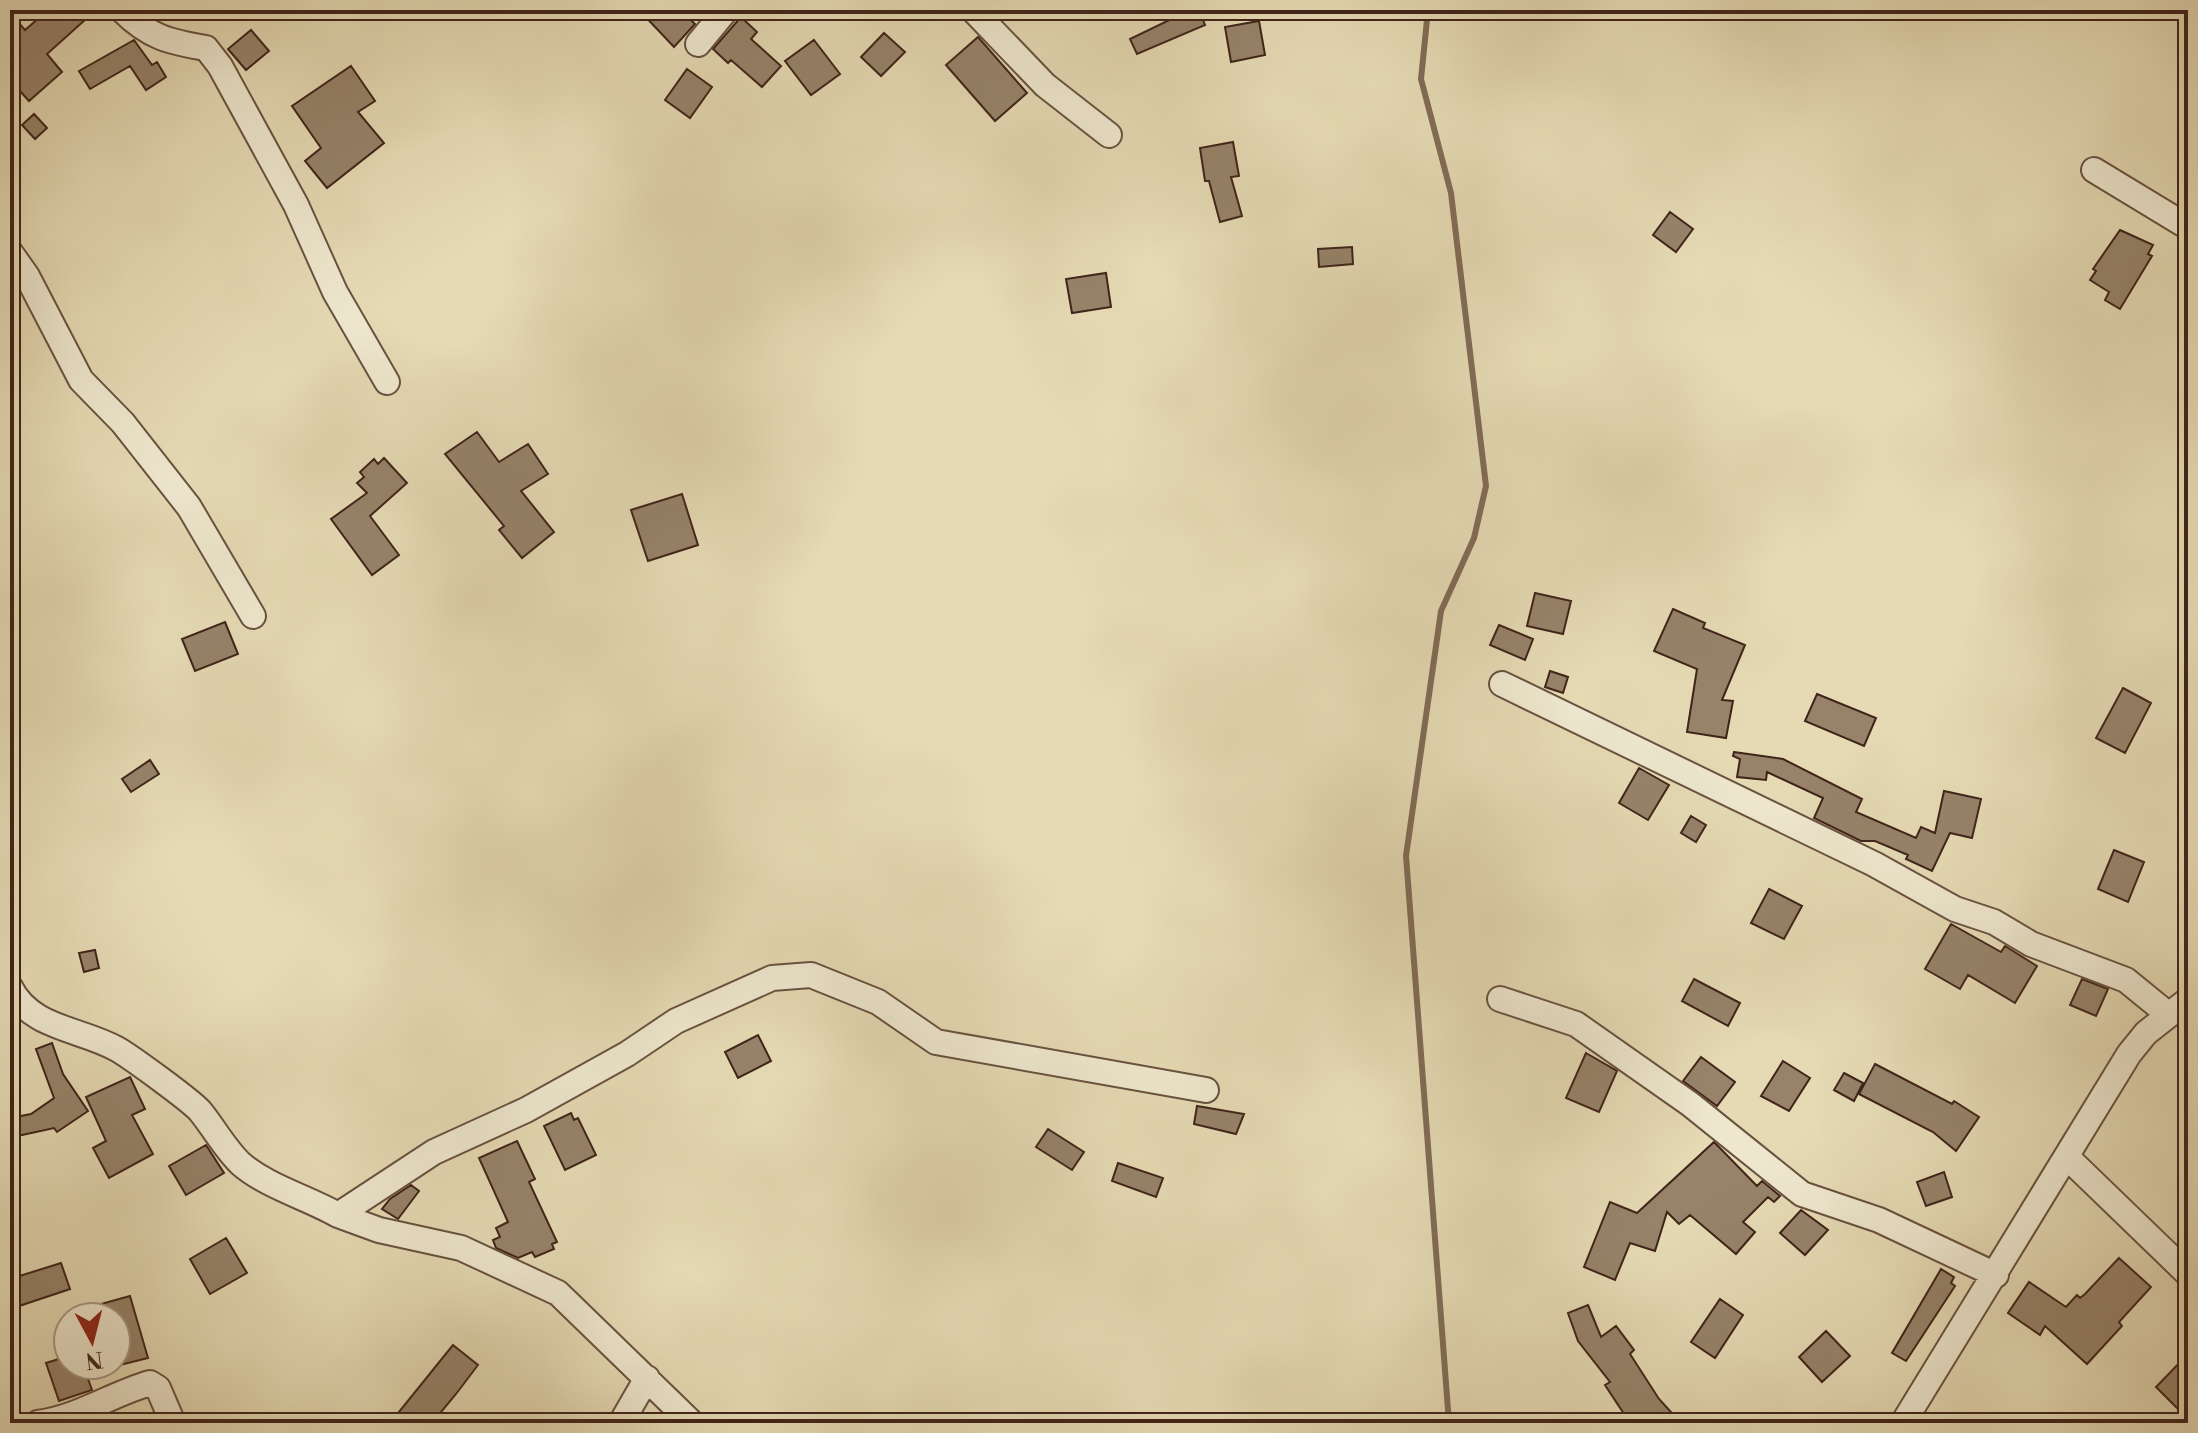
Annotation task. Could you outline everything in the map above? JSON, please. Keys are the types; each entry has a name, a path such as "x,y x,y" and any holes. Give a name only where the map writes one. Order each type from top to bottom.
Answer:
{"street":[{"path":"122,10 142,30 171,42 206,48 220,66 296,205 335,292 387,382"},
{"path":"698,44 726,10"},
{"path":"973,10 1045,85 1109,135"},
{"path":"2094,170 2188,227"},
{"path":"10,252 27,276 81,380 123,423 189,507 253,616"},
{"path":"1502,684 1874,864 1955,909 1994,922 2031,944 2126,980 2169,1015"},
{"path":"338,1215 434,1152 526,1110 627,1054 676,1021 772,978 811,975 878,1002 936,1042 1206,1090"},
{"path":"10,987 19,1004 36,1017 94,1037 122,1052 197,1108 239,1162 262,1180 379,1230 461,1248 558,1293 692,1423"},
{"path":"1500,999 1576,1024 1690,1104 1802,1194 1879,1220 1996,1275"},
{"path":"1903,1423 2129,1054 2146,1033 2188,1000"},
{"path":"2068,1158 2188,1274"},
{"path":"621,1423 647,1378"},
{"path":"38,1423 59,1421 122,1391 150,1383 158,1388 173,1423"}],"building":[{"path":"48,10 96,10 47,54 62,72 29,101 10,80 10,13 25,30"},
{"path":"639,10 681,10 695,24 674,47"},
{"path":"1190,10 1199,10 1205,25 1137,54 1130,39"},
{"path":"741,17 757,32 751,39 781,66 762,87 713,49"},
{"path":"1259,21 1265,55 1231,62 1225,27"},
{"path":"251,30 269,51 246,70 228,49"},
{"path":"884,33 905,52 881,76 861,57"},
{"path":"978,37 1027,93 995,121 946,65"},
{"path":"134,40 152,65 157,62 166,77 146,90 130,66 90,89 79,71"},
{"path":"814,40 840,74 811,95 785,61"},
{"path":"351,66 375,101 358,112 384,143 327,188 305,161 321,148 292,106"},
{"path":"687,69 712,87 690,118 665,100"},
{"path":"34,114 47,128 35,139 22,125"},
{"path":"1233,142 1239,176 1231,177 1242,216 1220,222 1209,181 1205,181 1200,148"},
{"path":"1670,212 1693,229 1676,252 1653,235"},
{"path":"2120,230 2153,245 2148,254 2152,256 2120,309 2105,300 2109,292 2090,280 2096,271 2093,269"},
{"path":"1352,247 1353,264 1319,267 1318,249"},
{"path":"1106,273 1111,307 1072,313 1066,279"},
{"path":"477,432 499,462 528,444 548,474 521,491 554,532 522,558 499,530 504,526 445,454"},
{"path":"384,458 407,483 370,516 399,555 372,575 331,519 367,493 357,483 364,477 360,472 374,459 378,464"},
{"path":"682,494 698,545 648,561 631,510"},
{"path":"1535,593 1571,601 1563,634 1527,626"},
{"path":"1673,609 1705,623 1703,628 1745,645 1722,700 1733,701 1726,738 1687,732 1697,669 1654,651"},
{"path":"225,622 238,654 195,671 182,639"},
{"path":"1499,625 1533,639 1525,660 1490,645"},
{"path":"1550,671 1568,677 1563,693 1545,687"},
{"path":"2123,688 2151,703 2125,753 2096,738"},
{"path":"1817,694 1876,718 1864,746 1805,721"},
{"path":"1734,752 1783,759 1862,799 1856,812 1916,838 1921,827 1935,833 1944,791 1981,799 1972,838 1950,833 1932,871 1906,859 1908,855 1875,841 1861,841 1814,818 1823,798 1767,772 1766,780 1737,777 1740,759 1733,756"},
{"path":"150,760 159,774 131,792 122,779"},
{"path":"1639,768 1669,785 1648,820 1619,803"},
{"path":"1691,816 1706,825 1696,842 1681,833"},
{"path":"2114,850 2144,862 2128,902 2098,889"},
{"path":"1769,889 1802,906 1784,939 1751,923"},
{"path":"1951,924 2001,952 2005,946 2037,966 2015,1003 1968,975 1960,989 1925,969"},
{"path":"95,950 99,968 84,972 79,953"},
{"path":"1694,979 1740,1003 1728,1026 1682,1001"},
{"path":"2082,979 2108,989 2096,1016 2070,1005"},
{"path":"758,1035 771,1061 738,1078 725,1052"},
{"path":"52,1043 63,1074 88,1111 57,1132 54,1128 13,1137 10,1118 31,1114 54,1098 36,1049"},
{"path":"1586,1053 1617,1071 1599,1112 1566,1098"},
{"path":"1701,1057 1735,1082 1717,1106 1683,1081"},
{"path":"1783,1061 1810,1078 1789,1111 1761,1096"},
{"path":"1875,1064 1952,1104 1954,1101 1979,1117 1956,1151 1933,1132 1859,1094"},
{"path":"1844,1073 1863,1083 1854,1101 1834,1090"},
{"path":"130,1077 145,1109 132,1115 153,1154 109,1178 93,1148 106,1141 86,1097"},
{"path":"1197,1106 1244,1114 1236,1134 1194,1124"},
{"path":"571,1113 574,1120 578,1118 596,1155 565,1170 544,1126"},
{"path":"1048,1129 1084,1152 1072,1170 1036,1147"},
{"path":"517,1141 535,1179 529,1182 557,1242 552,1244 554,1249 535,1257 532,1252 518,1258 496,1248 493,1240 500,1237 496,1228 508,1222 479,1158"},
{"path":"1714,1142 1757,1186 1762,1181 1780,1196 1774,1202 1768,1197 1743,1222 1755,1232 1736,1254 1690,1215 1679,1224 1667,1212 1655,1251 1630,1243 1615,1280 1584,1267 1610,1202 1637,1213"},
{"path":"206,1145 224,1173 186,1195 169,1166"},
{"path":"1118,1163 1163,1178 1156,1197 1112,1181"},
{"path":"1944,1172 1952,1197 1926,1206 1917,1182"},
{"path":"411,1185 419,1191 398,1219 382,1209 390,1199"},
{"path":"1801,1210 1828,1230 1805,1255 1780,1233"},
{"path":"226,1238 247,1273 210,1294 190,1259"},
{"path":"2119,1258 2151,1287 2119,1322 2122,1326 2087,1364 2045,1326 2040,1335 2008,1313 2029,1282 2066,1307 2077,1295 2080,1298 2085,1294"},
{"path":"61,1263 70,1289 10,1309 10,1279"},
{"path":"1941,1269 1954,1277 1951,1283 1955,1286 1906,1361 1892,1353"},
{"path":"130,1296 131,1301 112,1301"},
{"path":"1720,1299 1743,1315 1715,1358 1691,1342"},
{"path":"132,1303 148,1358 132,1362"},
{"path":"1588,1305 1601,1337 1616,1326 1634,1350 1630,1354 1659,1399 1681,1423 1630,1423 1605,1385 1610,1382 1578,1341 1568,1313"},
{"path":"1826,1331 1850,1356 1822,1382 1799,1357"},
{"path":"453,1345 478,1365 456,1394 432,1423 390,1423"},
{"path":"2188,1354 2188,1419 2156,1387"},
{"path":"52,1361 52,1381 46,1363"},
{"path":"52,1381 89,1381 92,1390 59,1401"}],"waterway":[{"path":"1428,10 1421,79 1451,193 1486,486 1474,538 1441,611 1406,856 1449,1423"}]}
